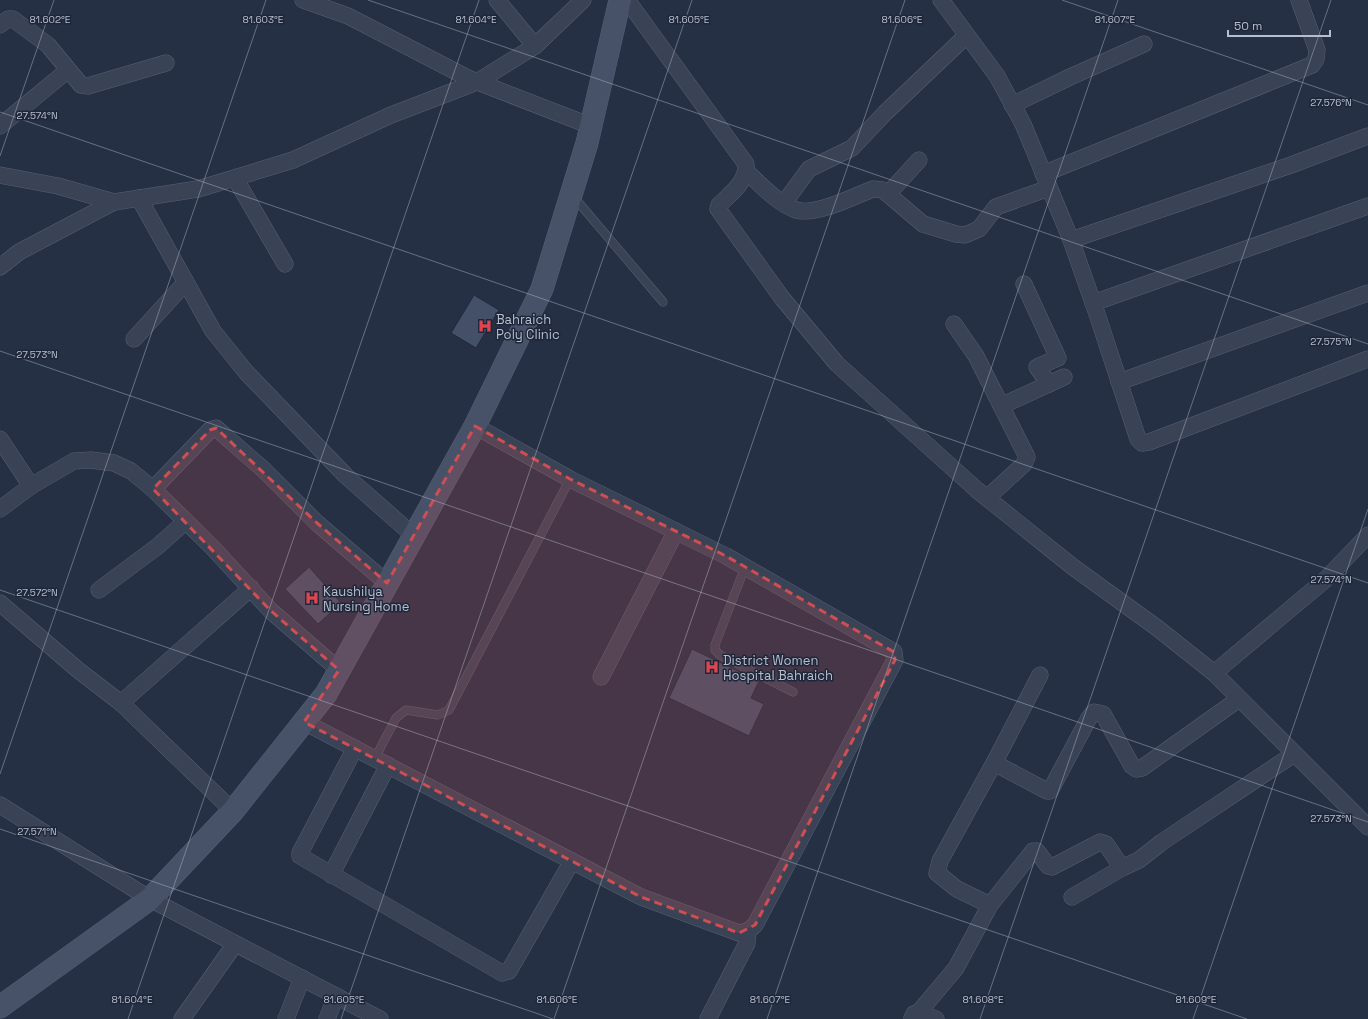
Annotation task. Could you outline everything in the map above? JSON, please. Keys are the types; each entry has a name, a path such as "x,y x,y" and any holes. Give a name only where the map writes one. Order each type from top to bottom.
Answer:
{"main road":[{"path":"0,1007 150,899 233,811 326,694 475,426 542,289 591,126 620,0"}],"street":[{"path":"303,0 348,16 477,82 591,126"},
{"path":"497,0 535,46"},
{"path":"0,267 19,252 114,202 198,189 293,160 391,115 477,82 535,46 583,0"},
{"path":"627,0 746,164 747,172 744,180 718,205 718,209 782,298 837,364 987,498 1073,567 1156,627 1214,674 1368,826"},
{"path":"941,0 966,36 997,76 1023,124 1071,240 1138,439 1142,443 1149,442 1368,359"},
{"path":"747,172 784,204 797,210 817,210 873,189 884,190 923,224 956,234 965,234 979,229 996,207 1046,181 1312,65 1316,59 1317,50 1299,0"},
{"path":"0,25 8,19 13,19 48,45 81,85 88,86 166,63"},
{"path":"784,204 809,169 852,148 885,113 966,36"},
{"path":"1012,105 1144,44"},
{"path":"0,126 68,70"},
{"path":"1071,240 1292,165 1368,136"},
{"path":"888,194 919,160"},
{"path":"2,171 114,202"},
{"path":"235,178 285,264"},
{"path":"138,198 213,331 246,372 346,476 414,536"},
{"path":"1093,303 1368,206"},
{"path":"134,339 186,282"},
{"path":"1024,284 1058,358 1038,367 1049,384"},
{"path":"1119,382 1368,293"},
{"path":"954,324 976,356 1027,457 1024,464 987,498"},
{"path":"1001,406 1064,377"},
{"path":"475,426 570,479 745,566 894,652 895,660 754,924 748,931 747,943 708,1019"},
{"path":"153,489 210,430 216,428 264,470 316,523 387,583"},
{"path":"0,439 31,486"},
{"path":"0,509 31,486 74,461 91,460 114,463 131,471 153,489 212,547 271,610 339,670"},
{"path":"99,590 132,566 185,522"},
{"path":"601,677 676,531"},
{"path":"1214,674 1326,579 1368,535"},
{"path":"121,703 251,588"},
{"path":"0,603 78,670 121,703 233,811"},
{"path":"990,905 956,889 937,873 940,861 1040,676"},
{"path":"994,763 1047,791 1050,791 1089,718 1094,712 1097,712 1103,714 1132,766 1136,769 1142,768 1239,698"},
{"path":"304,722 641,897 738,933 748,931"},
{"path":"355,748 300,853 303,858 502,973 509,971 572,861"},
{"path":"1072,897 1150,853 1162,842 1294,754"},
{"path":"331,875 381,762"},
{"path":"0,805 150,899 380,1019"},
{"path":"915,1015 956,968 990,905 1033,851 1037,852 1048,866 1052,867 1100,842 1103,842 1106,844 1122,868"},
{"path":"182,1019 235,944"},
{"path":"286,1019 302,978"},
{"path":"327,1019 336,996"},
{"path":"915,1015 936,1019"}],"lane":[{"path":"571,194 663,302"},
{"path":"381,762 396,718 401,713 406,710 438,715 445,714 448,710 570,479"},
{"path":"745,566 715,644 715,650 720,656 793,692"}],"highlighted area":[{"path":"475,426 570,479 726,556 894,652 895,660 755,925 739,933 641,897 304,722 339,670 271,611 153,489 210,430 216,428 317,523 387,583"}],"building":[{"path":"474,295 499,310 476,348 451,333"},
{"path":"309,567 341,603 318,624 285,589"},
{"path":"692,649 759,681 751,698 764,704 749,736 669,698"}],"place":[{"name":"Bahraich Poly Clinic","path":"485,326"},
{"name":"Kaushilya Nursing Home","path":"312,598"},
{"name":"District Women Hospital Bahraich","path":"712,667"}]}
